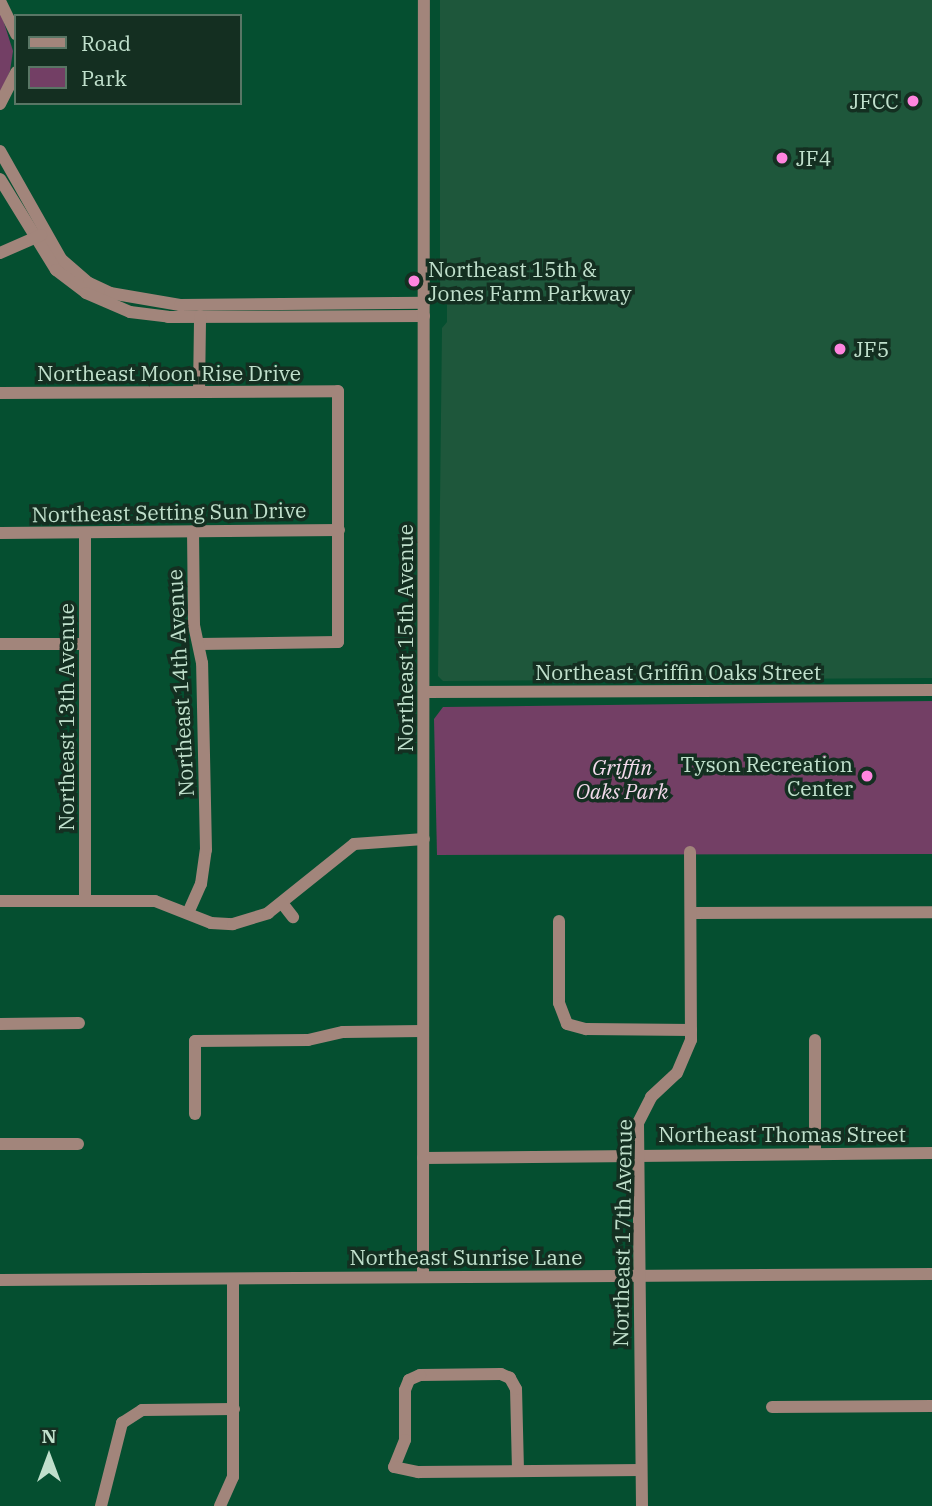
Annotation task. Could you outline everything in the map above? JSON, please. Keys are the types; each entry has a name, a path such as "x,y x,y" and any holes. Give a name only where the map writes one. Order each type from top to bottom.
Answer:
{"street":[{"name":"Northeast 15th Avenue","path":"423,1277 424,0"},
{"path":"0,1 14,30"},
{"path":"0,104 14,76"},
{"path":"0,151 39,236 89,283 145,303 424,310"},
{"path":"0,179 67,281 96,299 147,315 424,310"},
{"path":"0,253 39,236"},
{"path":"199,392 200,316"},
{"name":"Northeast Moon Rise Drive","path":"0,393 338,391 339,530"},
{"path":"199,644 338,642 339,530"},
{"name":"Northeast Setting Sun Drive","path":"0,533 339,530"},
{"name":"Northeast 14th Avenue","path":"188,913 201,884 206,850 199,644 193,607 193,532"},
{"name":"Northeast 13th Avenue","path":"85,533 85,901"},
{"path":"0,644 85,644"},
{"name":"Northeast Griffin Oaks Street","path":"424,692 932,690"},
{"path":"0,901 155,901 211,923 233,924 252,920 282,903 354,845 424,839"},
{"name":"Northeast 17th Avenue","path":"642,1506 638,1154 641,1115 651,1097 683,1063 691,1030 690,852"},
{"path":"282,903 293,916"},
{"path":"691,913 932,912"},
{"path":"559,921 559,1003 567,1024 586,1030 691,1030"},
{"path":"0,1024 79,1023"},
{"path":"195,1114 195,1041 308,1040 343,1032 422,1031"},
{"path":"815,1040 815,1153"},
{"path":"0,1144 78,1144"},
{"name":"Northeast Thomas Street","path":"423,1158 932,1153"},
{"name":"Northeast Sunrise Lane","path":"0,1280 932,1274"},
{"path":"220,1506 233,1477 233,1279"},
{"path":"518,1471 516,1389 501,1374 420,1375 410,1380 405,1391 405,1440 394,1467 418,1472 641,1471"},
{"path":"772,1407 932,1406"},
{"path":"101,1506 122,1423 142,1410 234,1409"}],"shaded area":[{"path":"440,0 932,0 932,678 443,681 438,676 442,328 447,322 447,298 440,287"}],"green space":[{"path":"0,10 13,51 10,71 0,95"},
{"name":"Griffin Oaks Park","path":"932,701 932,854 437,855 434,719 443,707"}],"place":[{"name":"JFCC","path":"913,101"},
{"name":"JF4","path":"782,158"},
{"name":"Northeast 15th & Jones Farm Parkway","path":"414,281"},
{"name":"JF5","path":"840,349"},
{"name":"Tyson Recreation Center","path":"867,776"}]}
